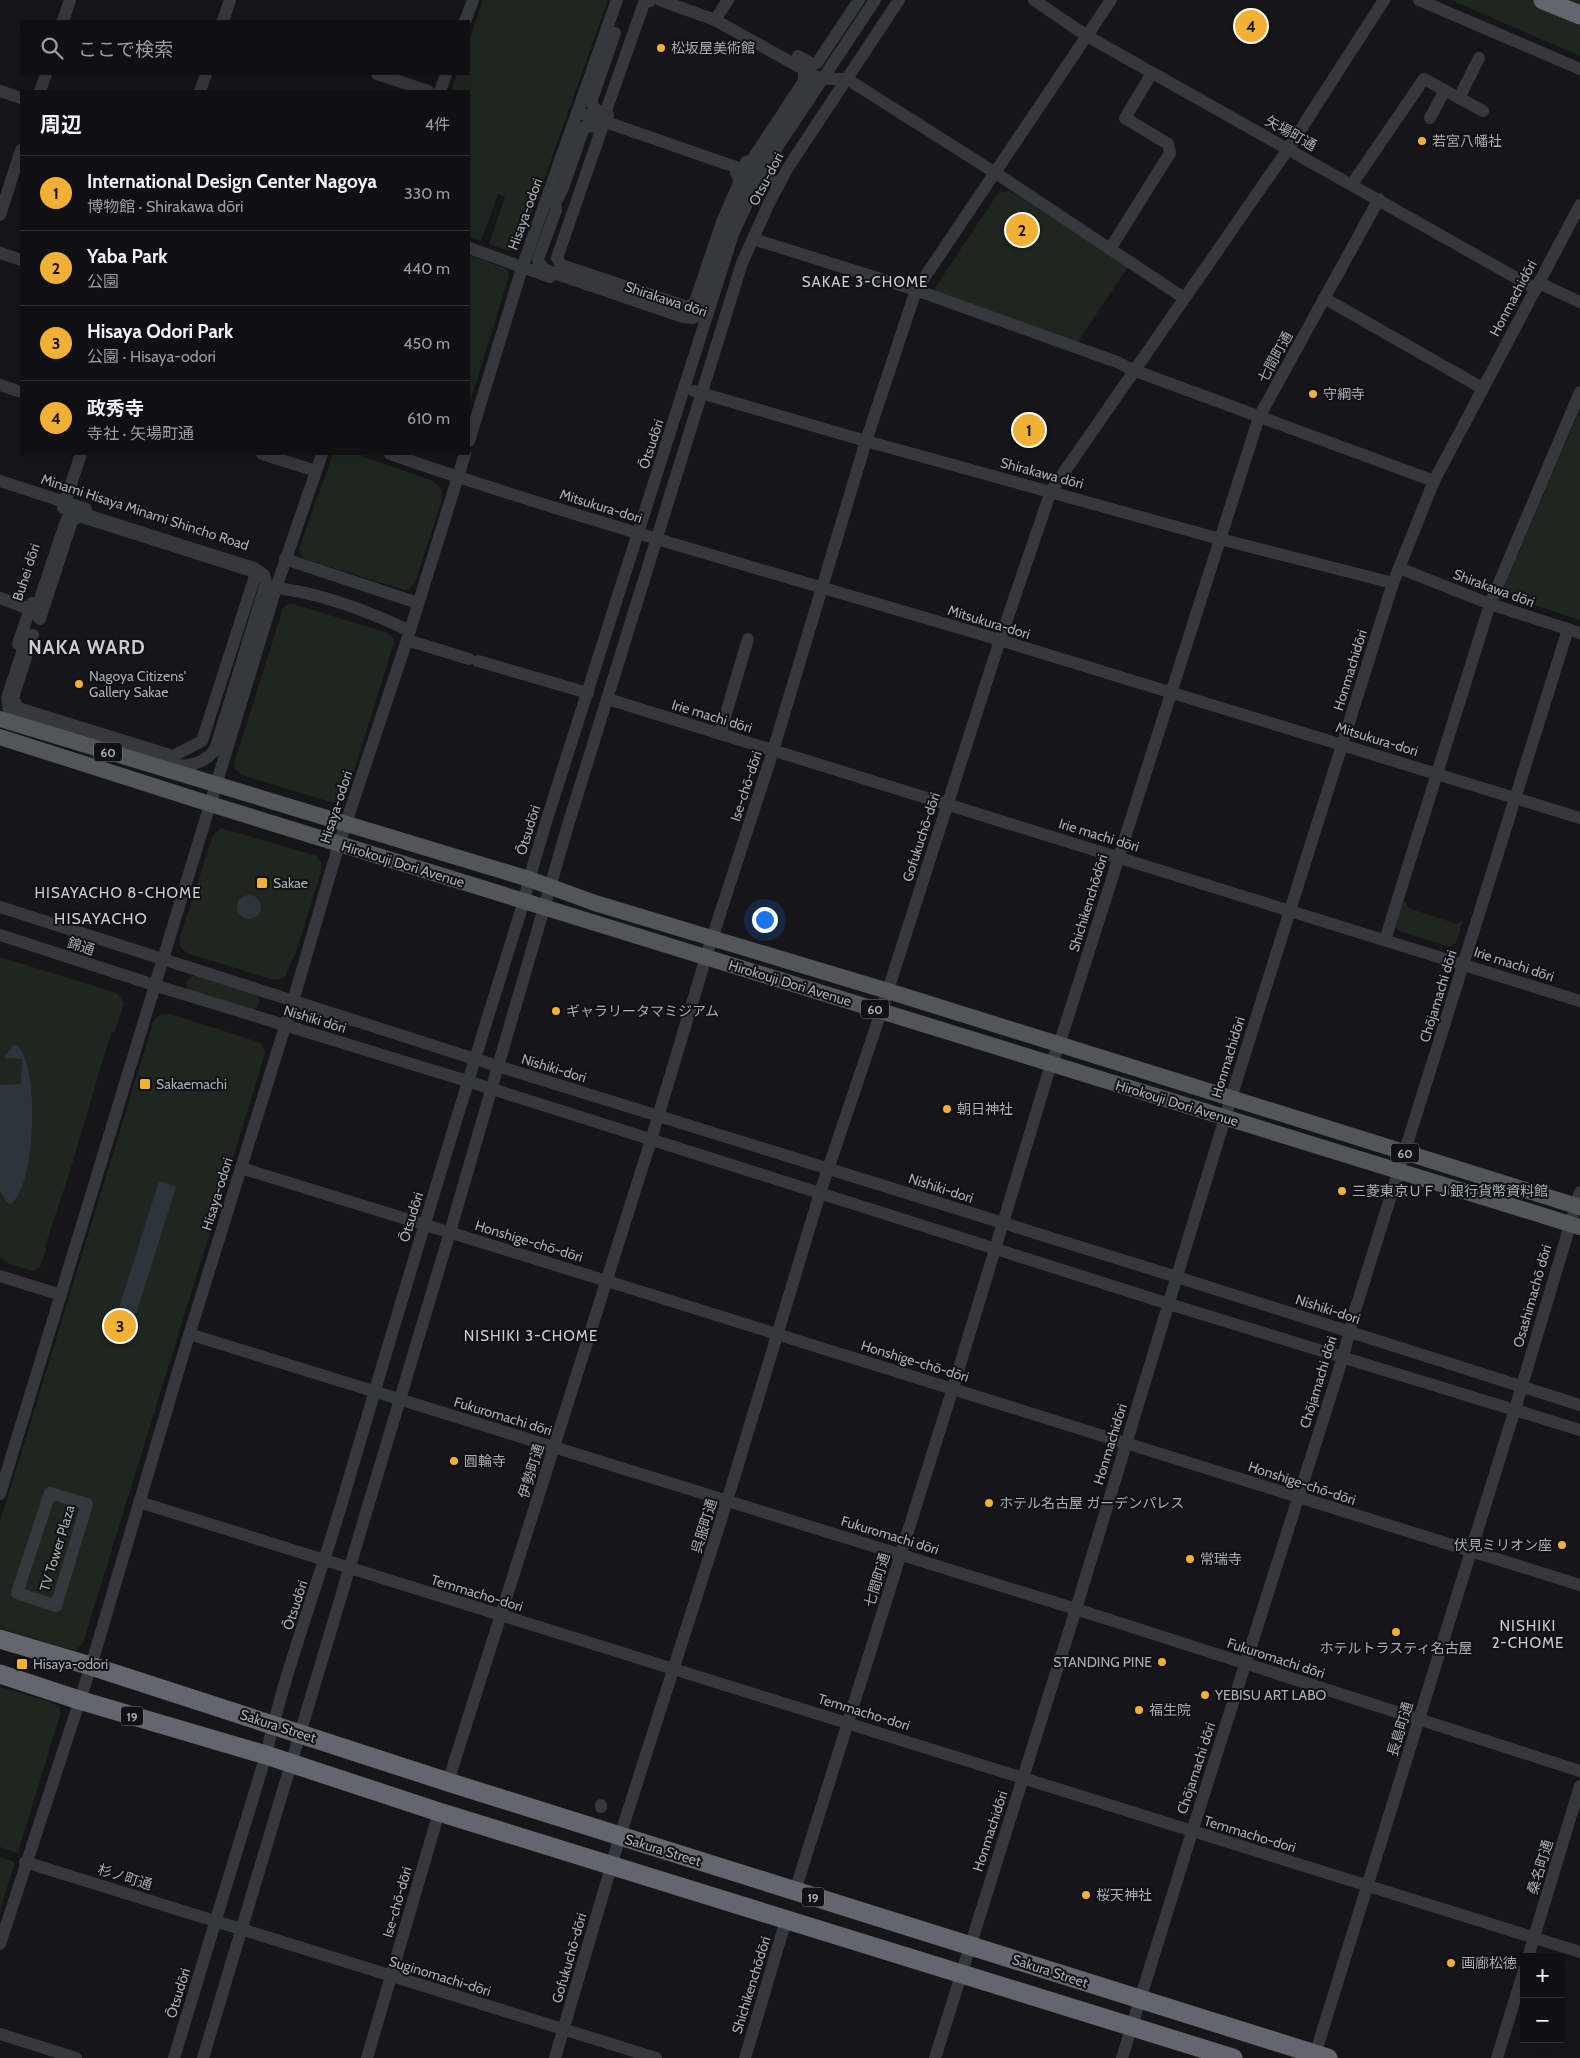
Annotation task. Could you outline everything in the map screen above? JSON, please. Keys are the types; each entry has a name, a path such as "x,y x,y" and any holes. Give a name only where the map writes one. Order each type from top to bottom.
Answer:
{"highway":[{"path":"1543,0 1580,15"},
{"name":"Sakura Street","path":"0,1639 91,1666 448,1782 1319,2057"},
{"name":"Sakura Street","path":"0,1674 79,1700 266,1755 439,1812 1233,2058"}],"main road":[{"name":"Hirokouji Dori Avenue","path":"0,719 216,786 346,823 529,879 551,888 712,939 888,991 1406,1153 1579,1201"},
{"name":"Hirokouji Dori Avenue","path":"0,737 545,908 1575,1225"}],"street":[{"path":"63,20 70,0"},
{"path":"223,20 230,0"},
{"path":"465,20 473,0"},
{"name":"Hisaya-odori","path":"470,438 522,268 617,0"},
{"path":"626,0 591,102 595,109 608,115 606,111 644,3 650,1 646,0"},
{"path":"660,0 715,20 821,78 847,79 994,172 1184,298"},
{"path":"670,0 709,15 715,11 711,12 680,0"},
{"path":"715,20 728,0"},
{"path":"859,0 817,63 811,63 725,18 724,15 722,18 812,67 821,68 868,0"},
{"name":"Otsu-dori","path":"684,388 733,234 760,176 821,78 875,0"},
{"name":"Otsu-dori","path":"702,393 742,263 779,184 899,0"},
{"name":"矢場町通","path":"1034,0 1087,36 1288,149 1537,286 1580,302"},
{"name":"Ise-chō-dōri","path":"651,1140 706,957 773,751 866,441 916,290 1111,0"},
{"name":"Gofukuchō-dōri","path":"820,1194 888,991 1000,640 1050,491 1288,149 1384,0"},
{"path":"1419,0 1580,69"},
{"path":"1459,98 1479,58"},
{"path":"1110,249 1170,153 1168,144 1126,118 1152,73"},
{"path":"804,74 810,79 810,84 760,163 754,165 746,162 752,160 804,81 804,74"},
{"path":"40,90 46,75"},
{"path":"200,90 206,75"},
{"path":"380,75 425,90"},
{"path":"440,90 446,75"},
{"path":"1352,184 1424,79 1483,111"},
{"path":"1430,118 1445,90"},
{"path":"0,91 20,98"},
{"path":"577,112 779,184"},
{"path":"584,127 602,128 557,258 561,265 687,307 695,302 722,222 740,182 736,173 747,177 749,184 737,205 699,314 696,317 683,316 545,270 539,263 538,259 556,210 554,204 562,188 584,127"},
{"path":"0,215 20,153"},
{"name":"七間町通","path":"1220,539 1259,417 1379,199"},
{"name":"Honmachidōri","path":"935,2058 1076,1609 1231,1098 1393,583 1434,481 1580,205"},
{"path":"753,239 916,290 1108,359 1133,370 1434,481"},
{"name":"Shirakawa dōri","path":"470,248 522,268 720,333"},
{"path":"0,253 20,260"},
{"path":"1324,298 1482,388"},
{"path":"0,385 20,392"},
{"name":"Shirakawa dōri","path":"684,388 866,441 1220,539 1393,583"},
{"name":"Ōtsudōri","path":"174,2058 266,1755 273,1724 325,1560 467,1081 684,388"},
{"path":"1385,940 1490,604 1580,392"},
{"path":"202,2058 350,1569 551,888 702,393"},
{"name":"Buhei dōri","path":"0,699 81,455"},
{"path":"265,455 316,472"},
{"path":"0,1494 4,1462 61,1296 283,565 322,455"},
{"name":"Mitsukura-dori","path":"393,455 638,534 1000,640 1580,818"},
{"name":"Hisaya-odori","path":"0,1944 25,1862 91,1666 189,1334 293,1001 339,844 408,636 465,455"},
{"name":"Minami Hisaya Minami Shincho Road","path":"0,482 418,603"},
{"path":"77,512 254,568 263,573 265,578 266,584 215,750 201,762 192,765 173,764 12,714 8,707 7,698 27,637 34,635 13,698 18,708 173,756 202,741 255,576 252,571 79,516 72,521 40,619 35,614 68,516 77,512"},
{"name":"Shichikenchōdōri","path":"995,1248 1051,1064 1059,1045 1220,539"},
{"name":"Shirakawa dōri","path":"1399,568 1490,604 1574,631"},
{"path":"276,588 301,590 373,614 408,636 474,660 588,693"},
{"path":"0,598 30,609"},
{"name":"Chōjamachi dōri","path":"1122,2058 1297,1497 1343,1357 1398,1171 1406,1153 1516,798 1574,631"},
{"path":"720,734 748,639"},
{"name":"Irie machi dōri","path":"608,699 948,803 1290,912 1580,1001"},
{"name":"錦通","path":"0,907 162,959"},
{"name":"錦通","path":"0,935 154,985"},
{"name":"Nishiki dōri","path":"162,959 293,1001"},
{"name":"Nishiki dōri","path":"154,985 467,1081"},
{"name":"Nishiki-dori","path":"293,1001 1580,1405"},
{"path":"467,1081 1169,1304 1580,1430"},
{"name":"伊勢町通","path":"448,1782 651,1140"},
{"name":"Honshige-chō-dōri","path":"241,1168 953,1388 1580,1585"},
{"name":"呉服町通","path":"612,1866 727,1501 820,1194"},
{"name":"Osashimachō dōri","path":"1515,1409 1575,1225 1579,1201"},
{"name":"七間町通","path":"795,1891 995,1248"},
{"path":"0,1276 61,1296"},
{"name":"Fukuromachi dōri","path":"189,1334 1076,1609 1580,1771"},
{"name":"長島町通","path":"1319,2057 1366,1886 1515,1409"},
{"name":"TV Tower Plaza","path":"50,1493 87,1504 56,1606 17,1593 50,1493"},
{"name":"Temmacho-dori","path":"139,1502 1580,1952"},
{"name":"桑名町通","path":"1529,1953 1580,1786"},
{"name":"Ise-chō-dōri","path":"367,2058 439,1812"},
{"name":"杉ノ町通","path":"25,1862 216,1921"},
{"name":"Gofukuchō-dōri","path":"555,2058 612,1866"},
{"name":"Shichikenchōdōri","path":"745,2058 786,1920"},
{"name":"Suginomachi-dōri","path":"216,1921 656,2058"},
{"path":"1497,2058 1520,1983"},
{"path":"0,2034 76,2058"}],"shaded area":[{"path":"483,0 608,0 521,244 514,250 508,251 489,244 505,197 498,194 481,241 470,237 470,90 451,90 457,75 470,75 470,37"},
{"path":"1451,0 1580,0 1580,56"},
{"path":"1010,191 1128,267 1079,340 1075,343 937,294 935,288 998,193"},
{"path":"470,255 504,268 508,271 509,276 470,403"},
{"path":"1580,409 1580,620 1501,594"},
{"path":"333,455 359,455 433,481 441,489 442,500 415,582 409,589 404,590 308,560 301,555 300,546"},
{"path":"288,604 388,633 392,636 394,643 351,780 345,797 338,803 242,775 235,769 234,764 283,608"},
{"path":"221,828 317,856 321,862 321,872 296,952 284,978 274,980 187,953 180,947 180,937 213,835"},
{"path":"249,895 258,898 261,907 258,916 249,919 240,916 237,907 240,898"},
{"path":"1404,900 1408,908 1457,924 1463,920 1456,943 1450,947 1399,931 1395,926"},
{"path":"0,957 117,993 124,1003 107,1046 40,1267 33,1271 10,1264 0,1258"},
{"path":"193,975 254,994 260,1000 258,1007 252,1010 190,991 187,988 186,982"},
{"path":"162,1014 171,1014 255,1041 263,1045 265,1054 83,1643 76,1650 68,1649 0,1628 0,1522 153,1023"},
{"path":"14,1044 23,1053 29,1071 32,1096 32,1123 26,1175 19,1194 10,1204 6,1201 0,1190 0,1085 21,1084 22,1059 4,1058"},
{"path":"159,1181 176,1187 136,1314 119,1308"},
{"path":"0,1687 53,1703 61,1711 18,1853 0,1847"},
{"path":"0,1857 15,1862 0,1910"}],"place":[{"name":"政秀寺","path":"1251,26"},
{"name":"松坂屋美術館","path":"661,48"},
{"name":"若宮八幡社","path":"1422,141"},
{"name":"Yaba Park","path":"1022,230"},
{"name":"守綱寺","path":"1313,394"},
{"name":"International Design Center Nagoya","path":"1029,430"},
{"name":"Nagoya Citizens' Gallery Sakae","path":"79,684"},
{"name":"Sakae","path":"262,883"},
{"name":"ギャラリータマミジアム","path":"556,1011"},
{"name":"Sakaemachi","path":"145,1084"},
{"name":"朝日神社","path":"947,1109"},
{"name":"三菱東京ＵＦＪ銀行貨幣資料館","path":"1342,1191"},
{"name":"Hisaya Odori Park","path":"120,1326"},
{"name":"圓輪寺","path":"454,1461"},
{"name":"ホテル名古屋 ガーデンパレス","path":"989,1503"},
{"name":"伏見ミリオン座","path":"1562,1545"},
{"name":"常瑞寺","path":"1190,1559"},
{"name":"ホテルトラスティ名古屋","path":"1396,1632"},
{"name":"STANDING PINE","path":"1162,1662"},
{"name":"Hisaya-odori","path":"22,1664"},
{"name":"YEBISU ART LABO","path":"1205,1695"},
{"name":"福生院","path":"1139,1710"},
{"name":"桜天神社","path":"1086,1895"},
{"name":"画廊松徳","path":"1451,1963"}],"district":[{"name":"SAKAE 3-CHOME","path":"865,282"},
{"name":"NAKA WARD","path":"87,647"},
{"name":"HISAYACHO 8-CHOME","path":"118,893"},
{"name":"HISAYACHO","path":"101,918"},
{"name":"NISHIKI 3-CHOME","path":"531,1336"},
{"name":"NISHIKI 2-CHOME","path":"1528,1634"}]}
